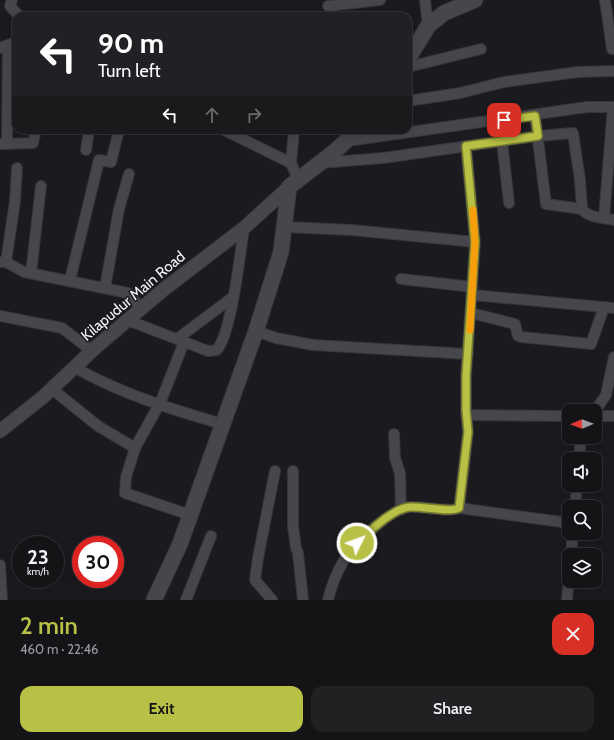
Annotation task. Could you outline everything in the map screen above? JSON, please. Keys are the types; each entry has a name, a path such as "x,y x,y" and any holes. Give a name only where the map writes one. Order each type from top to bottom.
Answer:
{"main road":[{"path":"412,52 428,26 444,13 475,0"},
{"path":"154,600 180,544 256,331 282,252 293,183 320,163 354,134"}],"street":[{"path":"330,3 380,0"},
{"path":"425,0 428,26"},
{"path":"605,0 612,48"},
{"path":"7,3 15,12"},
{"path":"8,45 4,144 33,143 35,134"},
{"path":"412,66 481,49"},
{"path":"412,101 460,93 504,82 578,72 614,71"},
{"path":"320,163 347,163 538,136 573,134 580,180 582,209 585,213 590,215 609,219 614,107 586,107 535,116 412,132"},
{"path":"535,116 546,204 582,209"},
{"path":"86,150 88,134"},
{"path":"70,280 99,160 111,162 118,134"},
{"path":"232,134 292,162"},
{"path":"293,183 292,162 294,134"},
{"path":"347,141 400,134"},
{"path":"502,142 509,203"},
{"path":"459,508 468,432 466,415 468,354 475,242 466,146"},
{"path":"17,168 15,201 3,262 24,272 70,280 128,293 141,308"},
{"path":"105,288 119,210 129,174"},
{"name":"Kilapudur Main Road","path":"1,433 141,308 244,228 293,183"},
{"path":"31,273 41,186"},
{"path":"286,227 352,230 475,242"},
{"path":"127,320 208,351 217,350 222,342 233,297 244,228"},
{"path":"401,279 473,291 609,308 591,344 521,337 518,336 515,324 471,313"},
{"path":"190,515 126,493 126,477 136,448 159,406 180,340 233,297"},
{"path":"0,316 62,328 92,351"},
{"path":"256,331 276,338 313,345 468,354"},
{"path":"600,404 606,395 614,357"},
{"path":"74,367 98,380 159,406 222,424"},
{"path":"52,389 98,426 136,448"},
{"path":"466,415 562,416"},
{"path":"602,416 614,416"},
{"path":"394,434 395,458 400,473 401,510"},
{"path":"272,600 255,580 275,470"},
{"path":"294,471 293,526 298,554 303,600"},
{"path":"328,600 344,559 357,543 381,521 409,507 451,510 459,508 562,522"},
{"path":"186,600 211,536"},
{"path":"0,565 2,600"},
{"path":"567,600 568,588"}],"slow traffic":[{"path":"470,330 475,242 473,210"}],"route":[{"path":"357,543 381,521 406,508 444,508 451,510 458,510 459,508 468,432 466,410 466,376 473,295 475,242 466,146 538,136 535,116 504,120"}]}
